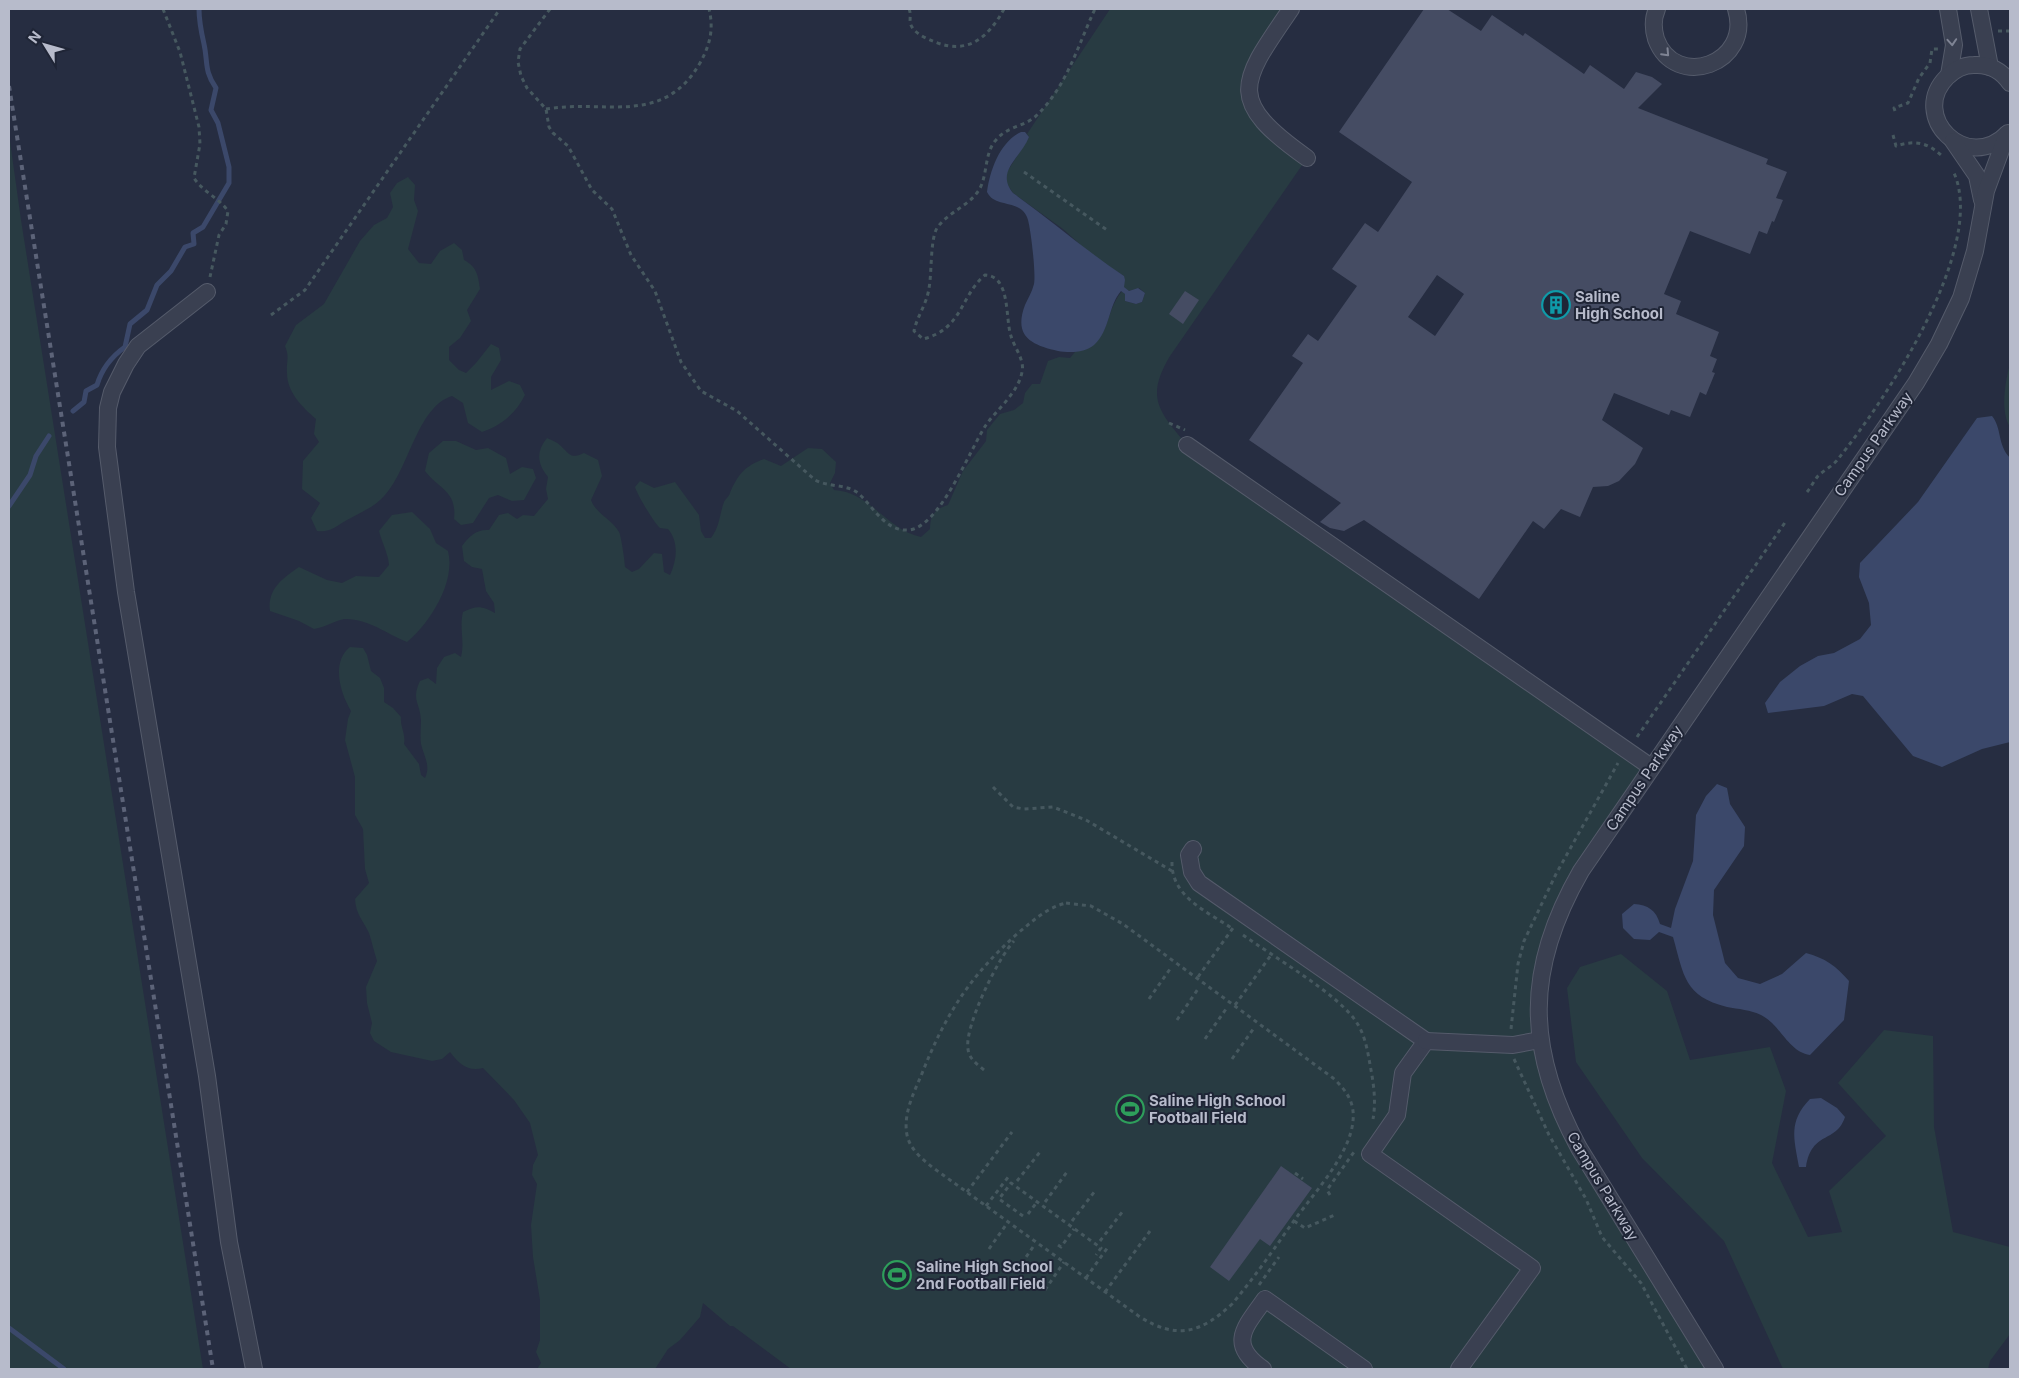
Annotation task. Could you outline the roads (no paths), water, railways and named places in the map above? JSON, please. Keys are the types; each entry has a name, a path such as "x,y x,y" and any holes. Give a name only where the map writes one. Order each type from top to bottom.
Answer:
{"street":[{"path":"1291,9 1255,62 1250,76 1249,90 1252,103 1261,120 1276,136 1306,158"},
{"path":"1656,9 1653,24 1658,44 1672,60 1693,67 1714,63 1731,49 1739,28 1736,9"},
{"path":"1948,9 1954,46 1949,75"},
{"path":"1979,9 2002,75"},
{"path":"1949,75 1968,65 2002,75"},
{"name":"Campus Parkway","path":"1949,75 1940,86 1935,99 1938,125 1953,141 1977,176 1982,196 1982,212"},
{"path":"1953,141 1976,148 1992,144 2009,132"},
{"name":"Campus Parkway","path":"1715,1369 1567,1126 1550,1082 1540,1040 1540,984 1546,952 1555,922 1581,871 1927,366 1961,298 1975,251 1992,172 2009,132"},
{"path":"207,292 138,346 126,364 112,392 108,408 107,447 125,582 207,1076 229,1242 254,1369"},
{"path":"1188,439 1651,767"},
{"path":"1193,849 1189,855 1192,872 1199,883 1426,1041 1513,1045 1540,1040"},
{"path":"1426,1041 1403,1073 1397,1115 1370,1154 1532,1268 1459,1369"},
{"path":"1263,1369 1247,1357 1241,1341 1246,1326 1265,1299 1364,1369"}],"water":[{"path":"1021,132 1025,132 1029,137 1008,171 1008,185 1013,193 1124,276 1124,287 1129,291 1138,288 1145,293 1142,302 1136,304 1125,301 1125,294 1121,291 1103,333 1094,345 1082,351 1058,351 1040,346 1027,338 1021,325 1025,305 1033,287 1034,279 1033,252 1028,220 1025,213 1020,209 996,200 987,192 997,158 1007,142"},
{"path":"1992,416 2003,447 2010,458 2010,742 1982,749 1942,767 1913,756 1863,696 1852,694 1824,706 1768,713 1765,703 1780,682 1800,666 1818,656 1834,653 1860,639 1871,625 1869,603 1859,577 1860,563 1918,502 1977,418"},
{"path":"1717,784 1727,788 1730,804 1745,827 1744,846 1714,890 1713,915 1725,963 1738,978 1760,984 1782,974 1806,953 1830,963 1849,981 1844,1020 1810,1055 1796,1049 1768,1019 1761,1015 1727,1007 1702,997 1688,982 1680,963 1673,937 1659,932 1650,940 1634,939 1623,928 1622,914 1634,904 1651,909 1660,924 1671,928 1675,909 1693,861 1696,815 1706,796"},
{"path":"1821,1098 1837,1108 1845,1117 1836,1131 1813,1147 1806,1167 1799,1167 1794,1139 1798,1115 1810,1099"}],"waterway":[{"path":"73,411 84,402 86,391 97,385 108,363 125,347 130,324 147,310 157,285 171,271 185,247 194,244 193,233 203,227 229,183 229,167 218,123 211,110 216,88 208,71 199,9"},
{"path":"9,506 30,475 36,456 49,436"},
{"path":"9,1328 64,1369"}],"railway":[{"path":"9,86 213,1369"}],"place":[{"name":"Saline High School","path":"1556,305"},
{"name":"Saline High School Football Field","path":"1130,1109"},
{"name":"Saline High School 2nd Football Field","path":"897,1275"}]}
